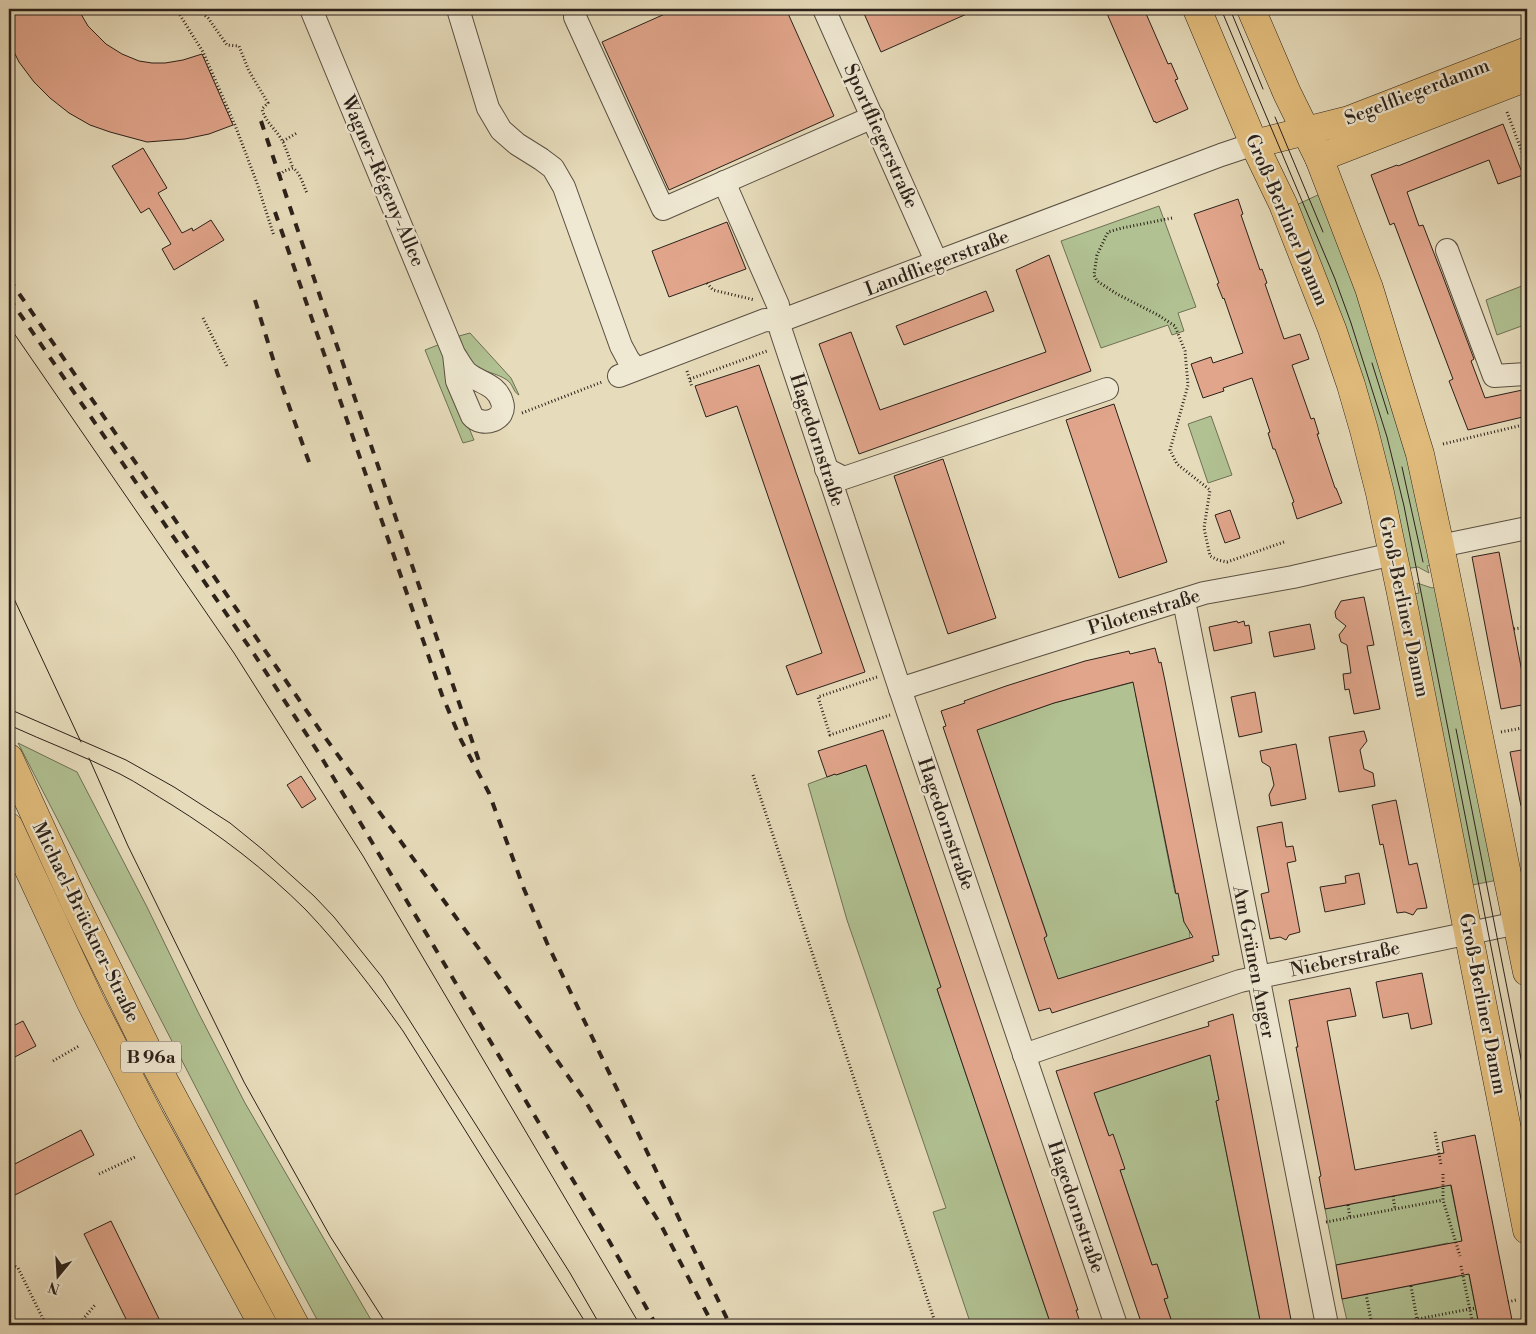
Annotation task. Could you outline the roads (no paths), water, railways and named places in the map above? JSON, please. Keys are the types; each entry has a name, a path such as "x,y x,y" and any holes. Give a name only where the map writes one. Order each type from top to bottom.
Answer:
{"main road":[{"name":"Groß-Berliner Damm","path":"1197,9 1308,266 1351,385 1364,430 1393,554 1527,1230"},
{"path":"1251,9 1287,93 1319,158 1369,288 1420,454 1522,922 1527,972"},
{"name":"Segelfliegerdamm","path":"1254,144 1349,120 1527,51"},
{"name":"Segelfliegerdamm","path":"1319,158 1527,78"},
{"path":"1254,144 1319,158"},
{"name":"Michael-Brückner-Straße","path":"9,758 76,905 146,1047 295,1325"},
{"name":"Michael-Brückner-Straße","path":"9,827 69,957 166,1149 263,1325"},
{"path":"69,957 84,952 121,1025 146,1047"}],"street":[{"name":"Wagner-Régeny-Allee","path":"311,9 454,354 467,372 477,380 493,387 502,402 501,414 492,421 476,421 472,416 457,381 454,354"},
{"name":"Landfliegerstraße","path":"458,9 488,108 501,130 517,144 553,168 564,187 621,346 628,358 628,372 779,313 937,263 1254,144"},
{"name":"Sportfliegerstraße","path":"824,9 937,263"},
{"path":"575,17 663,209 873,117"},
{"name":"Hagedornstraße","path":"724,182 779,313 785,345 826,469 1116,1325"},
{"path":"1447,250 1494,376 1527,374"},
{"path":"826,469 844,478 1107,389"},
{"path":"1440,546 1527,528"},
{"name":"Pilotenstraße","path":"901,690 1204,593 1293,578 1393,554"},
{"name":"Am Grünen Anger","path":"1181,600 1186,611 1327,1325"},
{"name":"Nieberstraße","path":"1024,1055 1231,984 1257,977 1522,922"}],"tram line":[{"path":"1221,9 1335,279 1387,437 1404,506 1527,1129"},
{"path":"1230,9 1263,89"},
{"path":"1275,117 1323,232"},
{"path":"9,326 234,653 363,856 640,1325"},
{"path":"1372,363 1388,414"},
{"path":"1402,467 1423,562"},
{"path":"9,588 81,742"},
{"path":"9,709 126,760 174,787 230,823 314,896 334,917 382,977 570,1273 600,1325"},
{"path":"9,725 93,761 140,785 208,828 275,881 306,910 357,969 403,1031 587,1325"},
{"path":"1456,729 1527,1089"},
{"path":"89,758 128,846 244,1082 330,1236 387,1325"}],"railway":[{"path":"261,121 481,767"},
{"path":"275,212 442,695 461,740 489,793 524,889 547,943 730,1325"},
{"path":"9,279 324,736 487,960 584,1099 662,1227 713,1325"},
{"path":"9,298 254,654 320,755 608,1239 656,1325"},
{"path":"255,300 277,372 310,465"}]}
